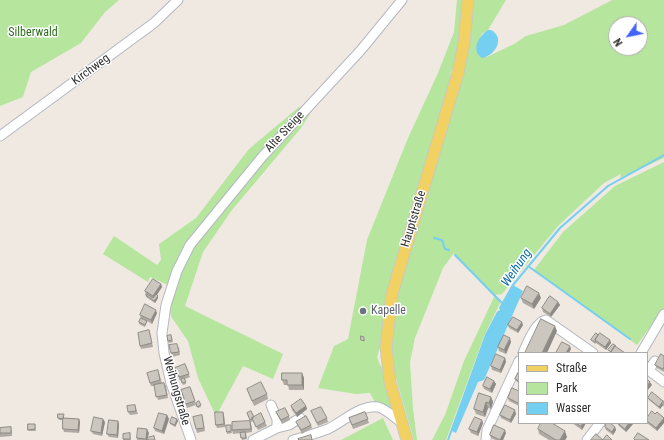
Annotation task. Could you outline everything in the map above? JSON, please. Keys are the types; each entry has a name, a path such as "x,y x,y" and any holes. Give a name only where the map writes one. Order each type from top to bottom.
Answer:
{"main road":[{"name":"Hauptstraße","path":"407,440 390,382 386,347 392,294 458,73 464,44 468,0"}],"street":[{"name":"Kirchweg","path":"0,136 154,23 178,0"},
{"name":"Alte Steige","path":"177,271 190,245 262,157 361,50 402,0"},
{"name":"Weihungstraße","path":"177,271 164,313 162,333 164,353 171,383 191,440"},
{"path":"642,352 664,314"},
{"path":"524,352 538,324 546,320 592,352"},
{"path":"655,361 648,370 664,382"},
{"path":"486,440 487,430 518,364"},
{"path":"271,405 277,419 277,428"},
{"path":"292,440 307,437 330,428 353,414 369,407 379,407 401,422"},
{"path":"253,440 277,428 289,425 300,418"},
{"path":"587,440 599,424"}],"green space":[{"name":"Silberwald","path":"0,0 119,0 105,12 81,43 31,72 23,97 0,106"},
{"path":"457,0 464,0 458,48 450,75 464,61 471,0 506,0 488,30 482,34 476,48 479,56 487,57 514,44 526,36 564,25 612,0 664,0 664,158 620,178 621,174 604,183 559,225 502,294 495,295 454,253 443,268 415,338 410,362 413,409 417,440 414,440 383,338 377,357 380,365 385,371 394,417 377,406 370,393 356,394 318,388 334,346 348,339 367,240 408,138 438,73 454,32"},
{"path":"307,106 310,114 301,128 232,210 203,252 185,306 283,354 273,379 243,366 216,416 198,378 188,341 172,318 170,312 175,288 150,277 148,282 103,254 114,236 157,265 161,260 159,244 196,218 249,149 299,107"},
{"path":"664,162 664,308 637,345 534,270 563,232 615,186"},
{"path":"495,295 501,301 485,334 446,440 432,440 445,415 464,361"},
{"path":"383,418 393,440 341,440"}],"water":[{"path":"488,30 495,33 498,37 498,42 495,50 491,54 482,58 478,55 476,47 479,39"},
{"path":"513,285 523,291 484,380 478,382 456,433 452,431 486,335"}],"building":[{"path":"153,279 161,284 153,296 145,291"},
{"path":"527,286 539,293 532,304 521,298"},
{"path":"147,294 153,298 156,294 158,296 154,301 146,295"},
{"path":"550,296 558,302 550,314 542,308"},
{"path":"145,304 156,310 151,320 140,315"},
{"path":"513,317 522,322 517,330 508,325"},
{"path":"141,318 147,321 145,325 139,322"},
{"path":"541,319 555,326 542,352 525,352"},
{"path":"149,330 152,343 140,346 138,333"},
{"path":"596,333 598,335 595,342 591,340"},
{"path":"600,333 610,340 605,347 595,340"},
{"path":"171,335 172,340 168,341 167,336"},
{"path":"504,335 510,338 504,350 498,347"},
{"path":"361,336 364,337 364,341 361,340"},
{"path":"562,342 570,346 567,352 557,352"},
{"path":"177,344 179,352 171,353 169,345"},
{"path":"613,344 616,346 611,352 608,350"},
{"path":"615,346 624,352 611,352"},
{"path":"496,354 505,358 500,370 491,366"},
{"path":"661,354 664,356 663,369 655,365"},
{"path":"185,364 189,374 179,377 175,368"},
{"path":"158,370 160,380 150,383 147,373"},
{"path":"282,373 302,373 302,385 287,385 287,380 282,380"},
{"path":"518,373 518,380 515,379"},
{"path":"487,377 494,381 490,389 483,386"},
{"path":"184,378 186,382 182,383 181,379"},
{"path":"261,382 267,394 252,401 247,389"},
{"path":"164,383 167,395 156,397 154,385"},
{"path":"190,387 195,401 186,404 181,390"},
{"path":"512,388 518,391 518,403 508,398"},
{"path":"652,392 663,401 659,407 648,398"},
{"path":"479,393 491,397 489,403 486,402 483,412 474,409"},
{"path":"301,399 306,406 296,413 291,406"},
{"path":"199,401 201,405 197,407 196,403"},
{"path":"135,405 136,411 128,412 127,406"},
{"path":"505,405 515,410 510,420 500,415"},
{"path":"321,407 327,418 317,423 311,411"},
{"path":"285,408 289,416 281,420 276,412"},
{"path":"251,411 254,417 250,420 247,413"},
{"path":"652,411 655,414 657,412 664,418 656,428 648,422 648,417"},
{"path":"215,412 223,412 224,424 216,425"},
{"path":"365,412 368,419 352,425 349,418"},
{"path":"159,413 167,415 162,431 154,428"},
{"path":"261,413 265,422 256,427 252,418"},
{"path":"58,414 64,414 63,419 58,418"},
{"path":"202,415 204,428 196,429 193,417"},
{"path":"306,416 311,425 301,430 296,422"},
{"path":"94,417 103,419 101,433 91,431"},
{"path":"172,417 177,419 175,425 170,423"},
{"path":"475,417 482,420 477,432 469,429"},
{"path":"63,418 79,419 78,430 63,429"},
{"path":"109,420 118,421 117,435 107,434"},
{"path":"250,421 251,429 232,430 232,422"},
{"path":"28,424 35,424 35,429 28,430"},
{"path":"540,424 554,424 565,431 560,440 556,440 538,429"},
{"path":"606,424 611,424 615,427 612,432 605,427"},
{"path":"619,424 628,424 625,429"},
{"path":"226,425 231,425 231,431 227,432"},
{"path":"494,425 505,430 500,440 490,435"},
{"path":"11,427 11,433 0,433 0,428"},
{"path":"138,428 147,429 146,439 137,438"},
{"path":"245,432 246,438 241,438 240,433"},
{"path":"130,433 130,439 123,439 123,434"},
{"path":"638,433 649,440 635,440 634,439"},
{"path":"596,434 603,440 591,440"},
{"path":"311,435 312,440 298,439"},
{"path":"607,435 612,440 603,440"},
{"path":"154,436 155,440 148,440 147,438"}],"waterway":[{"name":"Weihung","path":"500,308 513,285 560,228 608,186 664,155"},
{"path":"434,238 442,240 445,249 449,250"},
{"path":"455,255 502,303"},
{"path":"528,266 630,339"},
{"name":"Weihung","path":"448,440 486,335 498,312"}],"place":[{"name":"Kapelle","path":"363,311"}]}
